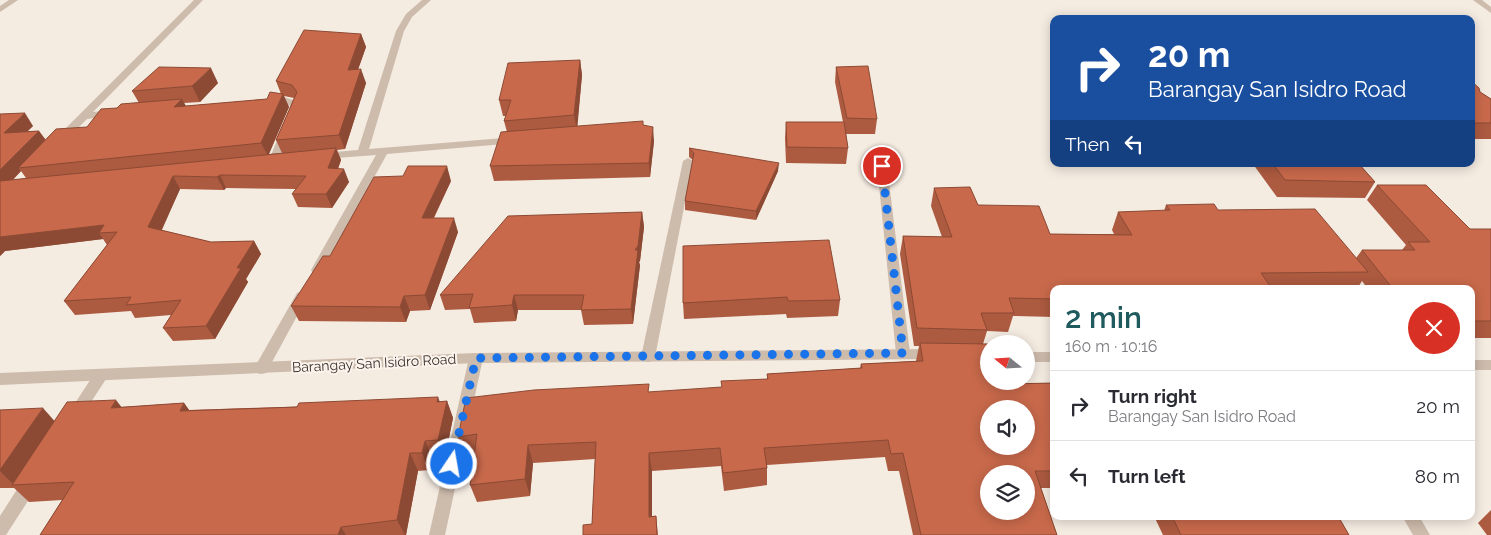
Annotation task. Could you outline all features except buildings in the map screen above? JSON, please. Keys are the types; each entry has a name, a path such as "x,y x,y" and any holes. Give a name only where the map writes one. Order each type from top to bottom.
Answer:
{"street":[{"path":"0,10 14,0"},
{"path":"51,149 199,0"},
{"path":"363,152 400,31 409,16 427,0"},
{"path":"1477,0 1491,10"},
{"path":"255,102 283,100 294,103 296,106 274,160"},
{"path":"84,116 122,113"},
{"path":"314,157 531,139"},
{"path":"261,369 384,150"},
{"path":"648,357 688,162"},
{"path":"882,166 903,353"},
{"name":"Barangay San Isidro Road","path":"0,379 261,369 476,358 950,354"},
{"path":"1035,356 1050,357"},
{"path":"437,535 476,358"},
{"path":"1475,365 1491,365"},
{"path":"69,424 101,375"},
{"path":"0,530 37,473"},
{"path":"1413,520 1422,535"}],"route":[{"path":"452,464 476,358 903,353 882,166"}]}
